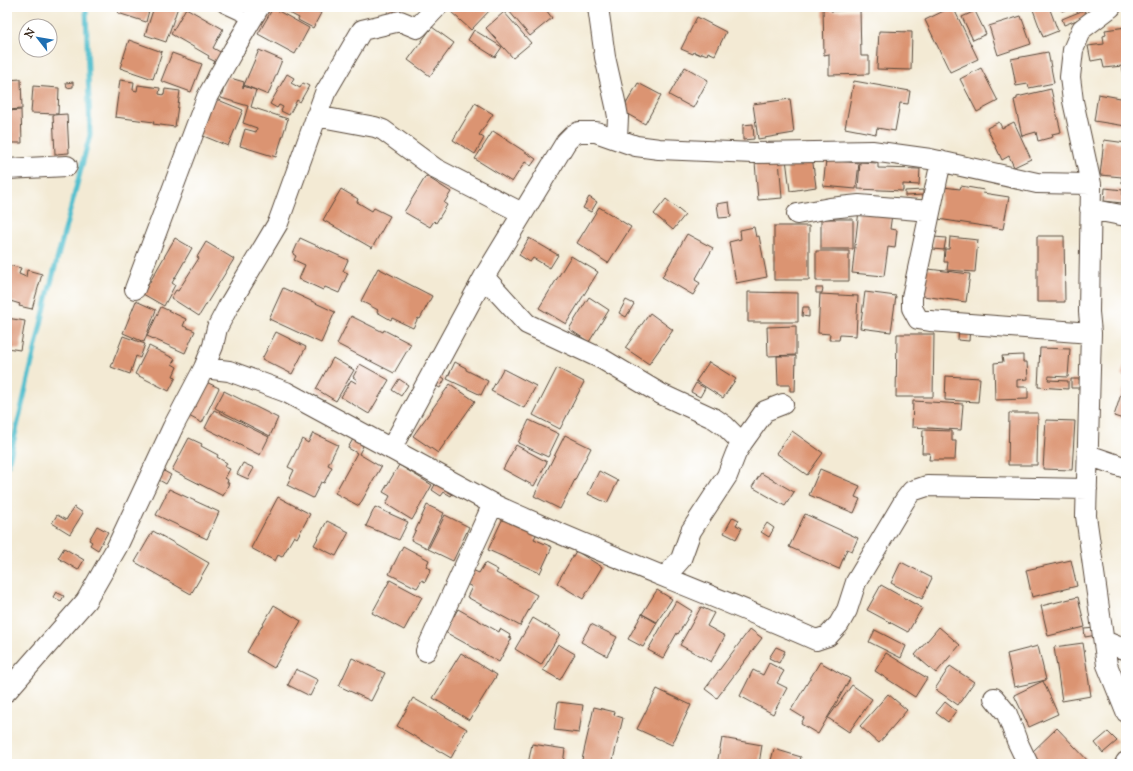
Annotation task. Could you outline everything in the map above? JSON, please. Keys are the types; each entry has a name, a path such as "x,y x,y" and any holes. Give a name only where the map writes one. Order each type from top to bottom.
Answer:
{"street":[{"path":"7,691 86,601 117,547 204,368 214,346 217,328 278,223 325,93 362,30 400,22 418,28 437,7"},
{"path":"598,7 605,58 618,117 617,138"},
{"path":"1111,7 1082,29 1072,50 1070,76 1073,101 1091,184 1089,312 1091,333 1086,516 1107,665 1126,712"},
{"path":"135,289 206,97 255,14"},
{"path":"316,116 375,127 383,130 436,169 522,213"},
{"path":"391,449 484,277 566,142 573,135 579,132 596,132 617,138 636,146 659,149 754,153 872,151 941,161 1037,183 1091,184"},
{"path":"941,161 912,297 912,308 918,319 1091,333"},
{"path":"7,169 67,166"},
{"path":"797,214 859,205 930,211"},
{"path":"1090,209 1126,216"},
{"path":"484,277 527,324 602,359 661,394 715,419 725,426 742,443"},
{"path":"204,368 228,371 286,392 493,504 665,577 779,623 816,640 828,636 839,624 847,610 856,582 905,500 912,491 927,486 1087,489"},
{"path":"665,577 681,559 691,531 727,476 736,453 742,443 765,411 782,404"},
{"path":"1088,455 1126,468"},
{"path":"426,651 493,504"},
{"path":"1104,641 1126,650"},
{"path":"994,698 1007,714 1017,741 1028,764"}],"lane":[{"path":"224,7 255,14"}],"building":[{"path":"120,7 150,7 146,22 118,13"},
{"path":"154,7 178,7 166,42 145,35"},
{"path":"309,7 321,13 313,28 298,20 299,18 280,8"},
{"path":"390,7 401,7 394,21 385,17"},
{"path":"454,7 492,8 471,30 450,11"},
{"path":"513,7 544,7 552,18 530,36 509,11"},
{"path":"629,7 653,7 652,10"},
{"path":"823,7 831,7 831,11 860,10 861,56 869,56 869,74 829,75 829,54 824,55"},
{"path":"941,7 950,7 942,11"},
{"path":"952,7 978,59 950,72 925,20"},
{"path":"1015,7 1022,7 1022,9 1016,10"},
{"path":"1032,7 1049,7 1058,31 1043,37"},
{"path":"1060,7 1073,7 1062,11"},
{"path":"186,8 223,29 213,48 222,53 216,62 208,58 209,56 171,34"},
{"path":"273,8 309,28 295,54 258,34"},
{"path":"1084,10 1087,16 1064,25 1062,19"},
{"path":"975,11 986,34 973,40 962,17"},
{"path":"504,12 531,43 513,58 486,28"},
{"path":"1021,16 1031,44 998,55 989,26"},
{"path":"697,17 726,32 715,55 708,52 707,55 702,53 701,55 694,52 693,54 681,49"},
{"path":"432,27 454,43 430,76 408,60"},
{"path":"1126,27 1126,75 1124,75 1122,66 1104,68 1102,59 1091,61 1088,46 1104,44 1103,36 1106,35 1105,30"},
{"path":"474,30 502,47 495,57 468,40"},
{"path":"879,31 912,32 911,70 877,69"},
{"path":"8,39 10,69 7,69"},
{"path":"129,40 162,52 153,79 120,68"},
{"path":"259,50 282,60 268,95 244,85"},
{"path":"1048,52 1054,83 1029,88 1028,84 1016,86 1011,59"},
{"path":"172,53 202,64 191,92 161,81"},
{"path":"685,67 708,80 693,108 669,95"},
{"path":"981,68 998,101 977,112 960,79"},
{"path":"287,74 294,78 291,83 300,88 303,83 309,86 300,102 297,100 289,115 281,111 283,107 279,105 277,108 270,104"},
{"path":"227,77 244,82 243,86 256,90 251,107 288,119 276,157 240,146 245,129 256,132 257,128 243,123 248,106 221,98"},
{"path":"21,79 22,109 7,110 7,80"},
{"path":"120,80 134,82 133,90 137,91 138,85 160,88 159,94 164,95 165,89 180,91 175,127 153,124 154,122 115,117"},
{"path":"854,81 910,91 908,104 900,103 895,131 877,128 876,134 845,128"},
{"path":"73,82 73,87 67,88 66,83"},
{"path":"638,83 661,95 645,124 622,111"},
{"path":"33,86 59,88 58,114 31,113"},
{"path":"1051,89 1061,132 1052,134 1053,137 1038,141 1036,132 1022,136 1014,100 1017,99 1017,97"},
{"path":"1098,94 1126,99 1126,126 1094,121"},
{"path":"211,97 243,110 228,146 196,133"},
{"path":"790,99 794,133 758,139 753,104"},
{"path":"475,103 493,114 479,135 484,138 475,154 453,140"},
{"path":"21,110 22,143 7,143 7,111"},
{"path":"67,114 69,153 55,154 53,115"},
{"path":"999,122 1002,128 1014,122 1031,159 1014,167 1009,156 1002,160 987,128"},
{"path":"753,124 754,139 743,140 743,125"},
{"path":"493,131 536,159 531,166 525,162 512,182 475,159"},
{"path":"1104,140 1126,143 1126,183 1122,183 1122,177 1100,175"},
{"path":"812,156 816,187 790,191 786,159"},
{"path":"779,159 782,198 758,200 755,162"},
{"path":"826,160 859,163 856,189 823,186"},
{"path":"860,162 878,163 878,168 920,169 919,185 903,184 903,191 858,189"},
{"path":"426,176 451,192 444,203 447,205 436,223 434,221 430,227 404,212"},
{"path":"961,186 984,190 983,193 1009,197 1003,229 938,219 943,187 960,189"},
{"path":"1105,188 1123,190 1122,203 1104,201"},
{"path":"341,189 358,199 357,202 372,211 374,208 390,216 372,248 323,220"},
{"path":"923,190 923,195 905,196 905,191"},
{"path":"589,197 597,202 591,212 583,208"},
{"path":"666,199 685,215 673,230 654,214"},
{"path":"729,202 731,217 719,218 717,204"},
{"path":"599,207 631,227 608,263 577,243"},
{"path":"859,210 892,214 890,229 897,230 895,248 888,247 884,276 852,273"},
{"path":"821,219 853,219 853,249 821,249"},
{"path":"774,226 809,226 809,280 774,280"},
{"path":"754,227 756,237 759,236 767,277 736,283 729,242 741,239 740,230"},
{"path":"687,234 713,248 695,280 700,283 693,295 662,277"},
{"path":"1037,236 1064,236 1065,302 1037,302"},
{"path":"934,237 946,238 944,250 933,249"},
{"path":"950,237 978,240 975,272 947,270 948,262 944,262 945,249 949,249"},
{"path":"175,238 192,248 172,283 175,285 164,306 143,294"},
{"path":"300,238 348,260 343,271 348,273 339,293 325,287 323,290 299,279 305,265 294,260 296,256 293,254"},
{"path":"529,238 558,255 550,268 533,258 530,262 519,255"},
{"path":"206,242 234,259 199,316 171,298 176,290 178,291 199,258 197,257"},
{"path":"816,251 849,251 849,281 816,281"},
{"path":"571,256 598,272 566,324 539,308"},
{"path":"7,265 21,268 19,274 26,277 27,270 42,274 32,309 19,306 20,304 7,300"},
{"path":"378,268 432,296 420,319 418,318 413,328 392,318 391,320 377,312 378,310 361,301"},
{"path":"920,268 970,274 966,302 916,295"},
{"path":"283,288 335,312 321,343 269,319"},
{"path":"816,288 823,288 822,293 816,293"},
{"path":"748,292 798,293 798,322 748,322"},
{"path":"865,292 896,296 891,332 860,328"},
{"path":"820,294 858,296 856,336 840,335 839,340 829,340 830,334 818,333"},
{"path":"589,297 609,310 589,342 569,329"},
{"path":"626,300 634,304 626,317 619,313"},
{"path":"136,301 156,310 144,342 123,333"},
{"path":"161,307 186,319 183,326 195,331 185,353 147,336"},
{"path":"803,307 809,307 809,317 802,316"},
{"path":"650,313 673,330 649,364 625,348"},
{"path":"351,316 383,332 384,330 411,344 394,373 337,344"},
{"path":"7,318 25,321 20,350 7,348"},
{"path":"796,326 796,355 768,356 767,327"},
{"path":"959,326 970,326 969,341 958,340"},
{"path":"276,332 306,347 292,374 262,359"},
{"path":"897,334 934,334 933,397 896,397"},
{"path":"123,336 145,344 140,358 136,356 130,374 111,367"},
{"path":"149,346 175,359 172,364 177,367 173,376 176,377 169,391 135,374"},
{"path":"1040,348 1070,349 1068,377 1049,376 1048,380 1068,381 1068,389 1038,387"},
{"path":"1023,355 1023,362 1027,362 1028,379 1017,380 1017,387 1028,387 1028,399 995,400 994,363 1003,362 1002,356"},
{"path":"777,356 796,356 795,391 790,391 790,385 778,385"},
{"path":"333,358 354,370 336,401 316,389"},
{"path":"1126,361 1126,377 1121,375"},
{"path":"455,362 466,368 466,370 488,381 481,395 447,379"},
{"path":"709,362 736,379 723,398 696,381"},
{"path":"360,364 389,380 369,414 341,397 351,380 356,383 357,380 353,377"},
{"path":"557,368 584,382 560,429 533,415"},
{"path":"503,369 536,386 524,408 491,391"},
{"path":"438,374 445,379 440,388 432,384"},
{"path":"946,376 980,378 978,402 945,400"},
{"path":"399,379 408,385 401,396 392,390"},
{"path":"1071,379 1081,379 1080,388 1071,388"},
{"path":"204,381 219,388 202,423 187,415"},
{"path":"696,383 705,388 700,397 691,392"},
{"path":"450,384 475,401 438,453 413,436"},
{"path":"1123,388 1126,389 1126,420 1114,416"},
{"path":"224,391 278,418 270,436 215,408"},
{"path":"913,401 963,404 961,430 912,427"},
{"path":"214,410 269,437 260,455 205,428"},
{"path":"1009,413 1038,413 1037,465 1008,465"},
{"path":"529,420 559,434 548,457 518,443"},
{"path":"1046,420 1075,421 1072,470 1043,469"},
{"path":"923,430 952,431 952,441 956,441 955,460 929,460 930,453 922,453"},
{"path":"792,431 823,453 807,475 776,453"},
{"path":"313,433 338,445 328,465 332,467 324,483 321,482 313,498 287,485 294,470 288,467 302,439 308,443"},
{"path":"565,435 591,448 560,509 534,496"},
{"path":"189,438 202,444 201,446 218,455 217,457 227,463 225,467 230,469 225,478 228,480 227,483 229,483 223,496 172,470"},
{"path":"353,439 363,446 359,454 381,467 359,506 335,493 357,453 348,448"},
{"path":"516,445 547,462 534,486 503,469"},
{"path":"243,463 254,468 248,479 237,474"},
{"path":"399,465 432,485 412,520 386,504 390,496 383,492"},
{"path":"820,469 860,486 855,497 860,499 854,513 809,495"},
{"path":"164,471 171,475 166,484 159,480"},
{"path":"599,471 618,481 607,503 588,494"},
{"path":"761,473 794,492 785,506 752,487"},
{"path":"438,479 456,489 451,496 444,492 441,496 432,490"},
{"path":"169,489 219,512 207,539 156,515"},
{"path":"278,497 310,514 297,538 294,536 282,557 278,555 275,561 251,548"},
{"path":"427,505 444,513 427,548 411,540"},
{"path":"74,507 83,513 70,534 52,523 57,515 66,520"},
{"path":"375,507 408,522 399,540 366,526"},
{"path":"805,514 858,538 852,551 847,549 839,569 789,547"},
{"path":"445,515 469,527 453,561 428,549"},
{"path":"504,516 538,531 534,539 552,547 540,573 488,550"},
{"path":"733,517 739,520 736,525 742,528 736,539 724,533"},
{"path":"327,521 349,532 336,556 314,545"},
{"path":"767,523 774,528 769,537 761,532"},
{"path":"97,526 108,532 98,550 90,545 92,542 89,540"},
{"path":"153,531 209,563 191,594 135,562"},
{"path":"403,546 429,560 426,567 431,569 425,582 422,580 417,588 389,574"},
{"path":"64,548 84,560 78,570 58,558"},
{"path":"576,551 602,567 583,599 557,583"},
{"path":"1071,560 1077,586 1032,597 1026,570"},
{"path":"901,562 932,578 922,599 891,583"},
{"path":"485,563 498,570 496,573 537,595 520,626 467,597 472,587 463,582 470,569 479,573"},
{"path":"390,580 422,597 404,630 372,613"},
{"path":"881,585 922,608 908,632 867,610"},
{"path":"657,590 672,599 657,622 642,614"},
{"path":"56,592 64,596 61,601 53,597"},
{"path":"1078,597 1085,627 1048,636 1041,606"},
{"path":"676,601 692,611 678,634 677,633 663,658 648,650"},
{"path":"274,605 301,621 274,668 247,652"},
{"path":"701,607 714,613 707,626 725,636 711,662 680,645"},
{"path":"458,609 499,632 500,629 510,635 509,637 512,638 499,662 445,632 449,625 446,624 451,615 454,616"},
{"path":"642,614 657,623 643,647 628,639"},
{"path":"533,618 560,634 541,665 515,649"},
{"path":"591,624 617,637 607,656 581,642"},
{"path":"939,627 960,645 936,673 915,655"},
{"path":"1096,628 1097,635 1085,637 1084,629"},
{"path":"750,629 762,638 717,698 705,689"},
{"path":"875,630 906,646 901,658 869,642"},
{"path":"1083,643 1091,696 1062,701 1054,647"},
{"path":"558,644 575,654 560,680 543,670"},
{"path":"1038,646 1046,680 1014,687 1007,654"},
{"path":"776,647 785,651 779,663 769,658"},
{"path":"461,653 497,675 469,720 433,698"},
{"path":"886,653 927,678 915,697 875,671"},
{"path":"352,658 385,673 371,701 339,686"},
{"path":"820,662 850,679 818,734 801,724 804,718 791,710"},
{"path":"769,663 784,671 777,683 787,688 773,714 740,696 753,670 763,675"},
{"path":"950,666 974,682 958,705 935,689"},
{"path":"296,669 318,680 310,696 288,685"},
{"path":"1043,681 1058,714 1029,727 1014,695"},
{"path":"852,685 872,699 849,732 828,718"},
{"path":"657,689 691,705 672,745 637,729"},
{"path":"888,694 907,710 879,743 860,726"},
{"path":"413,698 467,729 451,758 397,726"},
{"path":"558,702 583,705 579,733 554,730"},
{"path":"945,702 956,711 948,722 936,713"},
{"path":"594,707 615,712 614,715 623,718 612,764 581,764"},
{"path":"1057,728 1091,764 1039,764 1030,754"},
{"path":"1108,732 1117,741 1103,753 1095,743"},
{"path":"722,738 762,745 759,764 717,764"},
{"path":"532,744 565,749 563,764 528,764"},
{"path":"774,749 801,757 799,764 770,764"}],"waterway":[{"path":"8,465 48,294 90,135 86,7"}]}
